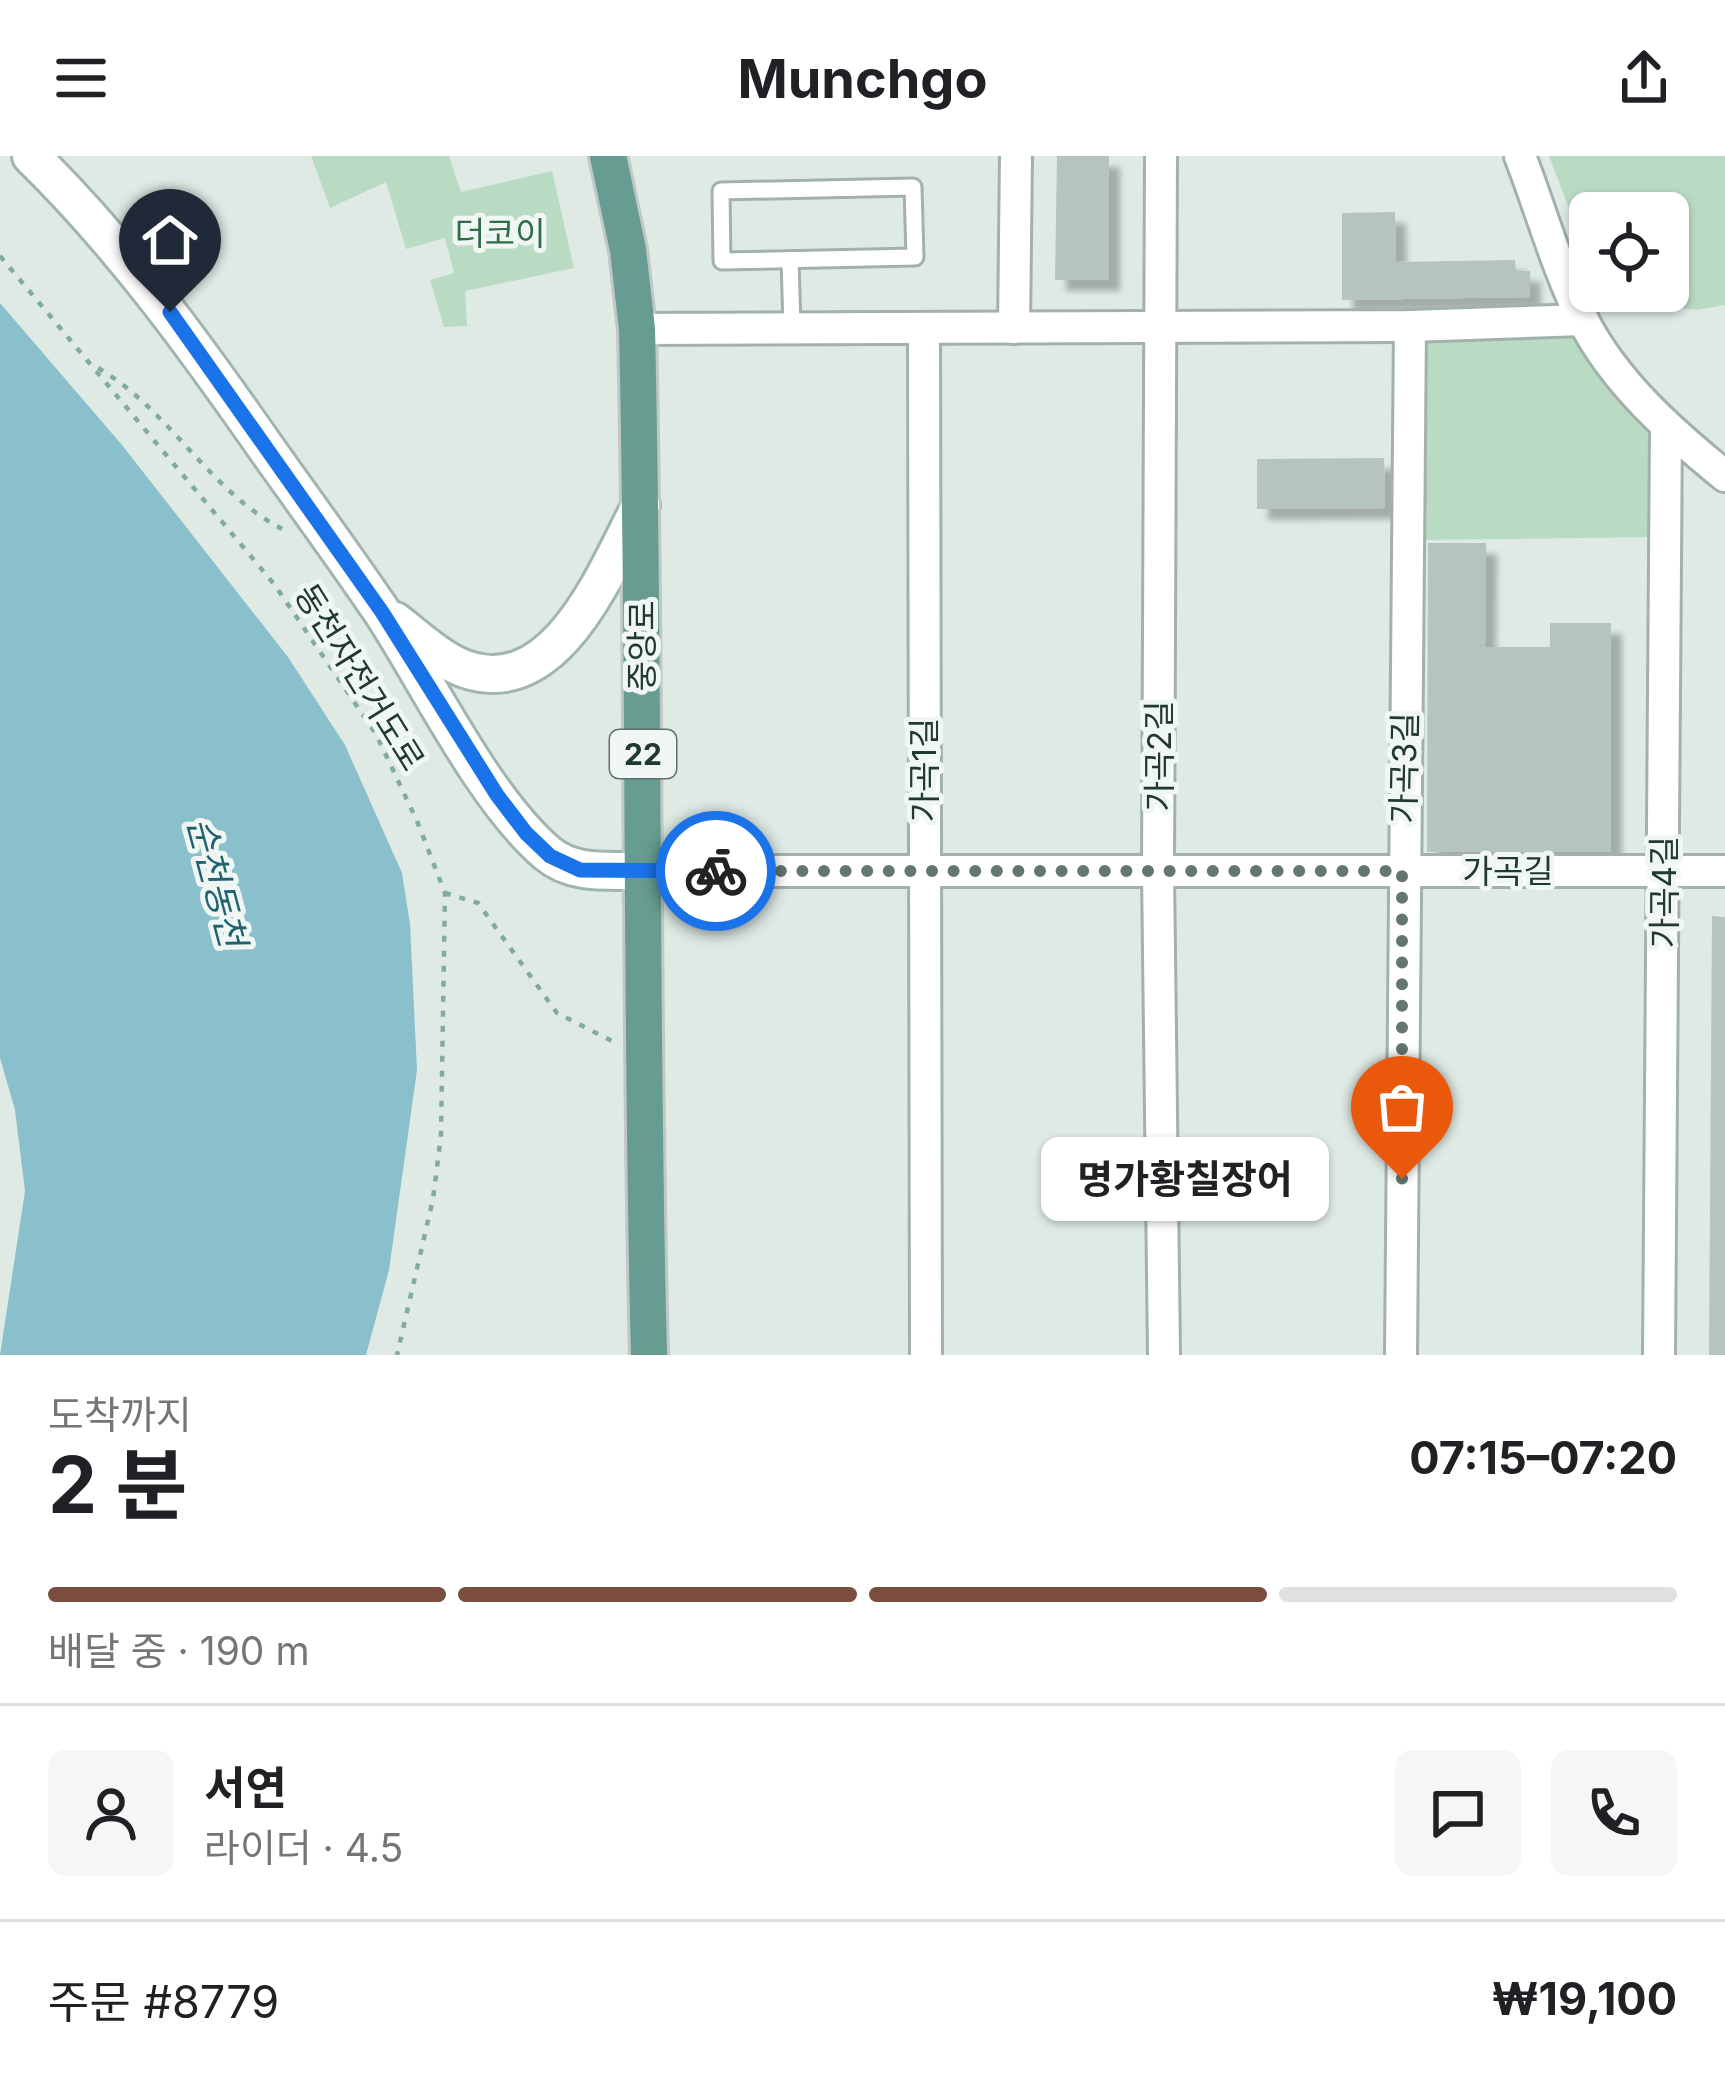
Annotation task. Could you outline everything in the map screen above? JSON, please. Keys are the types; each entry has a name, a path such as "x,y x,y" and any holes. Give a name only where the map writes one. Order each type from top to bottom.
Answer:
{"main road":[{"path":"31,156 117,246 190,338 382,612 526,833 550,856 580,870 644,871"},
{"name":"중앙로","path":"608,156 628,250 637,329 644,871 641,1056 649,1355"},
{"path":"382,612 460,668 504,674 535,663 564,638 641,505"}],"street":[{"path":"1014,328 1016,156"},
{"name":"가곡2길","path":"1161,156 1158,871 1164,1355"},
{"path":"1520,156 1583,320 1628,385 1666,428 1725,476"},
{"path":"637,329 1410,326 1583,320"},
{"name":"가곡3길","path":"1401,1355 1410,326"},
{"name":"가곡1길","path":"924,328 926,1355"},
{"name":"가곡4길","path":"1659,1355 1666,428"},
{"name":"가곡길","path":"644,871 1725,871"}],"lane":[{"path":"914,187 915,257 790,260 722,261 721,191 914,187"},
{"path":"790,260 792,327"}],"path":[{"name":"동천자전거도로","path":"0,256 274,584 376,734 445,893 441,1135 433,1199 397,1355"},
{"path":"92,365 150,404 232,496 284,529"},
{"path":"445,893 478,903 557,1013 641,1056"}],"green space":[{"name":"더코이","path":"311,156 449,156 461,192 552,171 574,268 465,291 467,326 444,327 430,280 454,273 445,238 406,249 386,182 330,208"},
{"path":"1549,156 1725,156 1725,305 1689,309 1689,192 1569,192 1569,208"},
{"path":"1570,336 1658,438 1659,537 1423,540 1420,339"}],"water":[{"name":"순천동천","path":"0,303 122,445 288,657 345,745 402,873 410,924 417,1070 389,1270 366,1355 0,1355 25,1191 15,1110 0,1058"}],"building":[{"path":"1057,156 1109,156 1109,280 1055,280"},
{"path":"1395,212 1396,262 1515,260 1516,271 1530,271 1530,297 1342,300 1342,213"},
{"path":"1384,458 1385,508 1257,509 1257,459"},
{"path":"1428,543 1486,543 1485,647 1550,647 1550,623 1611,623 1611,852 1427,852"},
{"path":"1712,916 1725,917 1725,1355 1709,1355"}],"way so far":[{"path":"716,871 1402,871 1402,1179"}],"place":[{"name":"명가황칠장어","path":"1402,1179"}],"route":[{"path":"170,312 382,612 526,833 550,856 580,870 716,871"}]}
